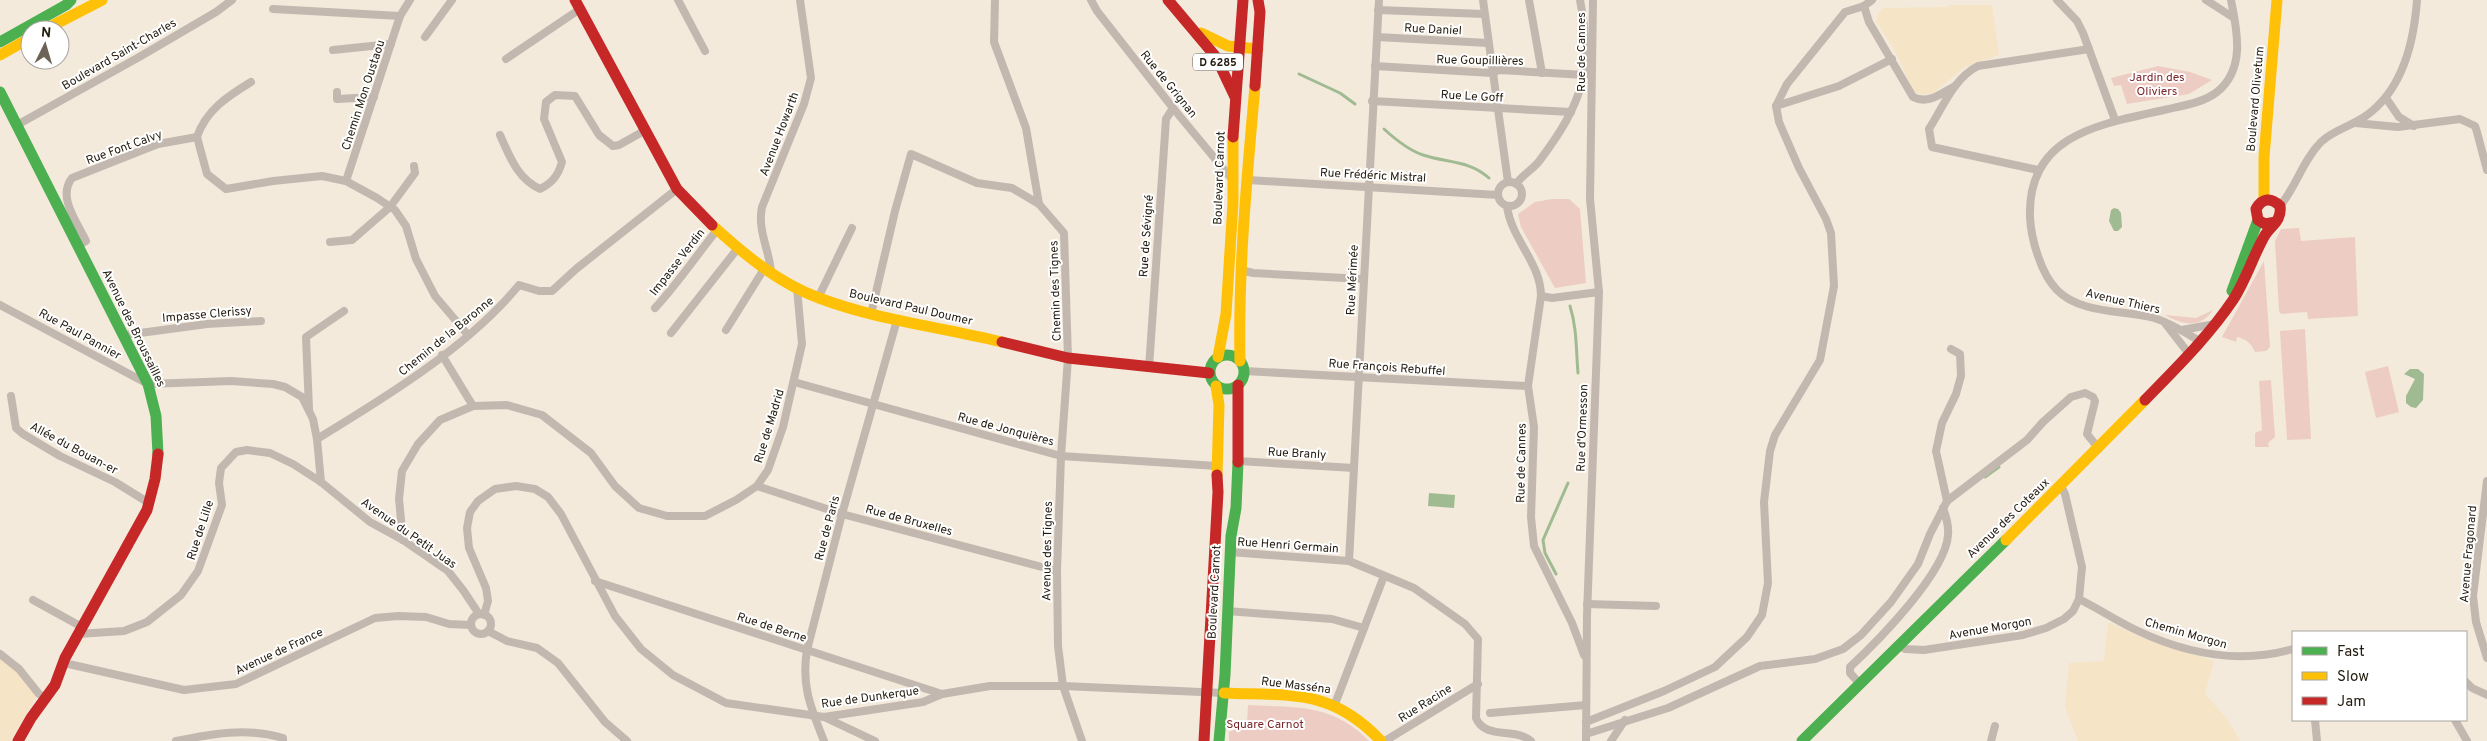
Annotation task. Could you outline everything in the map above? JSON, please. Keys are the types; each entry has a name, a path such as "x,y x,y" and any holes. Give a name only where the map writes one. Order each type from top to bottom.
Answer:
{"main road":[{"path":"0,42 66,5 71,0"},
{"path":"59,20 83,4 102,0"},
{"name":"D 6285","path":"1168,0 1195,28 1226,74 1236,99"},
{"name":"Boulevard Carnot","path":"1218,357 1226,314 1236,99 1243,0"},
{"name":"Boulevard Olivetum","path":"2264,200 2264,157 2277,0"},
{"path":"1242,366 1227,355 1218,357 1211,364 1209,373 1216,386 1229,390 1238,385 1242,366 1241,270 1260,4"},
{"name":"Boulevard Paul Doumer","path":"577,5 677,189 717,230 738,248 768,271 796,288 818,298 871,314 945,328 1068,358 1209,373"},
{"path":"1195,28 1213,41 1240,48 1258,48"},
{"path":"0,55 20,44"},
{"name":"Avenue des Broussailles","path":"0,92 125,335 148,384 158,417 159,457 154,492 150,503 80,631 47,698 31,718 18,741"},
{"path":"2264,200 2275,201 2280,206 2281,213 2276,222 2265,224 2258,220 2256,209 2264,200"},
{"name":"Avenue des Coteaux","path":"2226,310 2258,220"},
{"name":"Avenue des Coteaux","path":"1802,741 2099,449 2201,342 2226,310 2245,280 2266,234 2276,222"},
{"name":"Boulevard Carnot","path":"1219,741 1224,693 1230,552 1236,508 1238,385"},
{"name":"Boulevard Carnot","path":"1204,741 1218,492 1219,405 1216,386"},
{"path":"1225,675 1232,685 1253,694"},
{"name":"Rue Masséna","path":"1224,693 1316,699 1335,704 1355,716 1381,741"}],"street":[{"name":"Boulevard Saint-Charles","path":"17,125 141,56 216,12 232,0"},
{"name":"Chemin Mon Oustaou","path":"346,181 400,16 410,0"},
{"path":"425,37 452,0"},
{"path":"678,0 705,51"},
{"name":"Avenue Howarth","path":"768,271 769,254 760,226 762,208 804,104 811,78 800,0"},
{"path":"995,0 994,42 1026,128 1039,204"},
{"name":"Rue de Grignan","path":"1091,0 1097,12 1233,180"},
{"name":"Rue Mérimée","path":"1349,561 1372,101 1376,66 1379,0"},
{"path":"1483,0 1497,108 1512,183 1521,189 1521,199 1514,206 1507,206 1500,202 1498,195 1500,188 1512,183"},
{"path":"1529,0 1542,73"},
{"name":"Rue de Cannes","path":"1512,183 1539,162 1571,112 1576,100 1585,75 1585,32 1580,0"},
{"name":"Rue de Cannes","path":"1590,199 1593,0"},
{"path":"1586,722 1664,691 1715,667 1747,637 1757,624 1765,606 1768,583 1764,502 1770,451 1775,435 1820,360 1834,286 1831,234 1826,219 1799,168 1779,122 1776,106 1787,84 1845,12 1864,6 1872,0"},
{"path":"2057,0 2077,21 2089,48 2115,120"},
{"path":"2206,0 2234,18"},
{"name":"Avenue Thiers","path":"2201,342 2164,322 2083,305 2057,290 2041,261 2031,228 2030,198 2038,170 2050,154 2061,145 2094,128 2115,120 2186,105 2218,92 2226,83 2235,64 2238,43 2231,0"},
{"path":"2280,206 2322,142 2343,128 2356,123 2386,98 2403,67 2413,37 2417,0"},
{"path":"506,59 577,5"},
{"path":"1864,6 1869,22 1909,91 1918,100 1932,99 1956,85"},
{"path":"273,9 400,16"},
{"path":"1378,10 1484,14"},
{"name":"Rue Daniel","path":"1377,37 1488,44"},
{"path":"333,50 391,44"},
{"path":"2038,170 1932,146 1929,129 1963,76 1978,66 2089,48"},
{"path":"1776,106 1839,86 1892,59"},
{"name":"Rue Goupillières","path":"1376,66 1492,73 1499,70 1585,75"},
{"path":"251,82 214,108 201,126 197,137 206,174 226,189 273,181 322,176 346,181 390,207 406,226 416,259 435,296 468,335"},
{"path":"500,135 515,169 527,183 540,189 557,177 562,162 544,119 546,102 555,96 575,96 599,135 612,146 619,145 644,131"},
{"path":"337,99 374,97"},
{"path":"2386,98 2399,117 2414,126"},
{"name":"Rue de Cannes","path":"1576,100 1586,100 1592,104"},
{"name":"Rue Le Goff","path":"1372,101 1571,112"},
{"name":"Rue de Sévigné","path":"1149,368 1166,119 1173,108"},
{"path":"2356,123 2389,127 2414,126 2452,120 2468,122 2475,126 2487,170"},
{"name":"Rue Font Calvy","path":"78,245 86,241 66,198 66,186 72,178 158,144 197,137"},
{"path":"871,314 895,211 911,154 977,183 1012,188 1039,204"},
{"path":"330,242 352,240 390,207 415,173 414,166"},
{"name":"Rue Frédéric Mistral","path":"1248,180 1498,195"},
{"name":"Chemin de la Baronne","path":"317,439 380,401 442,355 499,309 519,285 538,291 552,291 576,269 677,189"},
{"name":"Rue d'Ormesson","path":"1586,737 1587,604 1599,292 1590,199"},
{"name":"Chemin des Tignes","path":"1039,204 1064,234 1068,358"},
{"name":"Rue de Cannes","path":"1507,206 1513,228 1540,277 1541,296 1528,386 1534,428 1531,517 1534,546 1572,623 1586,659"},
{"path":"818,298 852,228"},
{"name":"Impasse Verdin","path":"655,308 680,280 692,260 717,230"},
{"path":"671,333 738,248"},
{"path":"1241,270 1253,273 1363,280"},
{"path":"726,330 768,271"},
{"name":"Rue de Madrid","path":"403,540 399,499 402,471 418,444 440,420 473,406 507,405 542,415 591,453 615,486 638,508 668,516 705,516 736,500 757,486 768,470 780,436 802,344 796,288"},
{"path":"1541,296 1552,298 1599,292"},
{"name":"Rue Paul Pannier","path":"0,305 148,384"},
{"path":"310,413 306,336 344,311"},
{"name":"Rue de Paris","path":"824,741 808,698 804,671 807,650 842,514 897,320"},
{"name":"Impasse Clerissy","path":"125,335 207,324 261,321"},
{"name":"Avenue Thiers","path":"2164,322 2189,354"},
{"path":"2181,330 2215,324"},
{"path":"1860,684 1850,673 1850,667 1897,618 1940,562 1948,536 1936,451 1942,423 1956,394 1961,376 1960,354 1952,350"},
{"path":"442,355 473,406"},
{"name":"Avenue des Tignes","path":"1068,358 1061,456 1057,571 1058,646 1063,686 1082,741"},
{"name":"Rue François Rebuffel","path":"1242,366 1358,377 1528,386"},
{"path":"148,384 202,384 231,381 273,384 285,387 302,397 310,413 317,439 321,482"},
{"name":"Rue de Jonquières","path":"794,382 1061,456 1217,466"},
{"path":"1586,737 1625,720 1668,708 1760,666 1815,659 1843,650 1861,636 1891,602 1918,564 1930,534 1945,505 2027,440 2060,405 2075,395 2085,393 2095,400 2086,434 2099,449"},
{"name":"Allée du Bouan-er","path":"11,396 16,428 23,434 60,456 115,482 150,503"},
{"name":"Rue de Lille","path":"80,631 116,632 132,628 147,622 181,595 198,571 222,506 219,484 221,468 236,452 259,450 270,453 321,482"},
{"name":"Rue Branly","path":"1238,461 1354,468"},
{"name":"Avenue Fragonard","path":"2487,481 2474,596 2476,622 2487,658"},
{"name":"Avenue du Petit Juas","path":"321,482 370,522 403,540 448,571 481,615"},
{"name":"Rue de Dunkerque","path":"481,615 488,601 486,588 469,548 467,528 470,512 478,501 495,489 516,486 535,489 548,497 561,514 615,616 641,649 674,675 726,703 824,717 923,702 942,694 990,686 1063,686 1224,693"},
{"name":"Rue de Bruxelles","path":"757,486 842,514 1057,571"},
{"path":"2061,486 2065,494 2082,566 2079,599"},
{"name":"Rue Henri Germain","path":"1230,552 1349,561 1414,588 1445,608 1474,632 1479,647 1476,718 1482,727 1488,731 1520,734 1531,741"},
{"path":"1335,704 1384,576"},
{"name":"Rue de Berne","path":"595,581 942,694"},
{"name":"Avenue Morgon","path":"1898,645 1905,649 1924,650 2022,636 2046,628 2064,619 2073,611 2079,599"},
{"name":"Chemin Morgon","path":"2079,599 2150,636 2217,656 2262,656 2292,649"},
{"path":"33,600 80,631"},
{"path":"1587,604 1656,606"},
{"path":"1227,611 1332,619 1364,628"},
{"path":"481,615 491,623 488,631 478,634 471,626 474,617 481,615"},
{"name":"Avenue de France","path":"64,663 184,690 236,684 375,618 398,616 426,617 449,624 471,626"},
{"path":"1572,623 1587,620"},
{"path":"488,631 507,641 537,648 558,663 605,722 627,741"},
{"path":"0,654 18,669 39,694 47,698"},
{"path":"2467,683 2472,688 2487,693"},
{"name":"Rue Racine","path":"1385,741 1478,684"},
{"path":"1490,713 1586,705"},
{"path":"1611,741 1625,720 1623,707"},
{"path":"824,717 876,741"},
{"path":"2315,721 2317,741"},
{"path":"2455,721 2467,741"},
{"path":"1991,741 1995,726"},
{"path":"176,741 226,733 266,733 283,738 282,741"}],"shaded area":[{"path":"1949,5 1992,5 1999,55 1965,67 1933,93 1923,95 1914,92 1894,49 1876,21 1879,12 1883,8 1949,7"},
{"path":"2114,208 2118,209 2121,213 2122,227 2118,231 2114,231 2109,221 2111,210"},
{"path":"2410,369 2418,369 2424,374 2423,400 2416,408 2406,403 2406,396 2415,379 2404,374"},
{"path":"1429,493 1455,495 1454,508 1428,506"},
{"path":"2108,622 2136,635 2214,661 2205,694 2227,719 2240,741 2078,741 2065,707 2069,663 2104,661"},
{"path":"0,657 22,675 37,696 10,741 0,741"}],"green space":[{"name":"Jardin des Oliviers","path":"2158,66 2190,72 2212,80 2189,94 2127,104 2121,85 2114,86 2111,78"},
{"path":"1569,199 1580,209 1586,283 1555,288 1521,227 1518,214 1535,202"},
{"path":"2299,228 2301,241 2355,237 2358,316 2308,319 2307,312 2281,314 2279,311 2275,241 2281,229"},
{"path":"2264,261 2270,347 2266,351 2255,352 2250,344 2243,339 2237,337 2236,342 2222,337"},
{"path":"2213,310 2208,316 2197,323 2185,323 2165,315 2196,318"},
{"path":"2305,329 2311,439 2287,440 2280,331"},
{"path":"2388,366 2399,412 2376,418 2365,372"},
{"path":"2271,380 2275,437 2268,443 2269,447 2255,447 2255,433 2262,430 2259,381"},
{"name":"Square Carnot","path":"1248,705 1298,708 1327,714 1355,729 1369,741 1229,741 1229,732 1247,724"}],"waterway":[{"path":"1299,74 1340,93 1355,104"},
{"path":"1384,129 1402,144 1418,153 1466,165 1489,178"},
{"path":"1570,306 1575,331 1578,373"},
{"path":"1985,477 1999,467"},
{"path":"1556,574 1545,553 1543,540 1568,483"}],"traffic: fast":[{"path":"0,42 66,5 71,0"},
{"path":"0,92 148,384 156,416 158,454"},
{"path":"2232,291 2258,220"},
{"path":"1227,355 1234,356 1239,360 1243,365 1244,372 1243,379 1239,384 1234,388 1227,389 1220,388 1215,384 1211,379 1210,372 1211,365 1215,360 1220,356 1227,355"},
{"path":"1219,741 1225,675 1231,536 1236,508 1238,462"},
{"path":"1802,741 2006,540"}],"traffic: slow":[{"path":"63,20 102,0"},
{"path":"2264,200 2264,157 2277,0"},
{"path":"1201,33 1228,46 1258,49"},
{"path":"0,55 20,44"},
{"path":"1240,361 1240,292 1255,86"},
{"path":"1218,357 1226,314 1233,203 1233,137"},
{"path":"712,225 762,267 804,292 841,306 886,318 1002,342"},
{"path":"1216,386 1219,405 1217,475"},
{"path":"2006,540 2145,400"},
{"path":"1224,693 1270,694 1309,698 1327,703 1363,724 1381,741"}],"traffic: jam":[{"path":"575,0 677,189 712,225"},
{"path":"1168,0 1216,57 1235,97"},
{"path":"1233,137 1243,0"},
{"path":"1255,86 1260,12 1258,0"},
{"path":"2145,400 2202,339 2238,292 2265,235 2276,222 2280,211 2280,206 2270,200 2258,205 2256,209 2258,220 2265,224 2276,222"},
{"path":"1002,342 1068,358 1209,373"},
{"path":"1238,385 1238,462"},
{"path":"18,741 31,718 55,685 65,658 147,510 155,479 158,454"},
{"path":"1204,741 1218,492 1217,475"}]}
